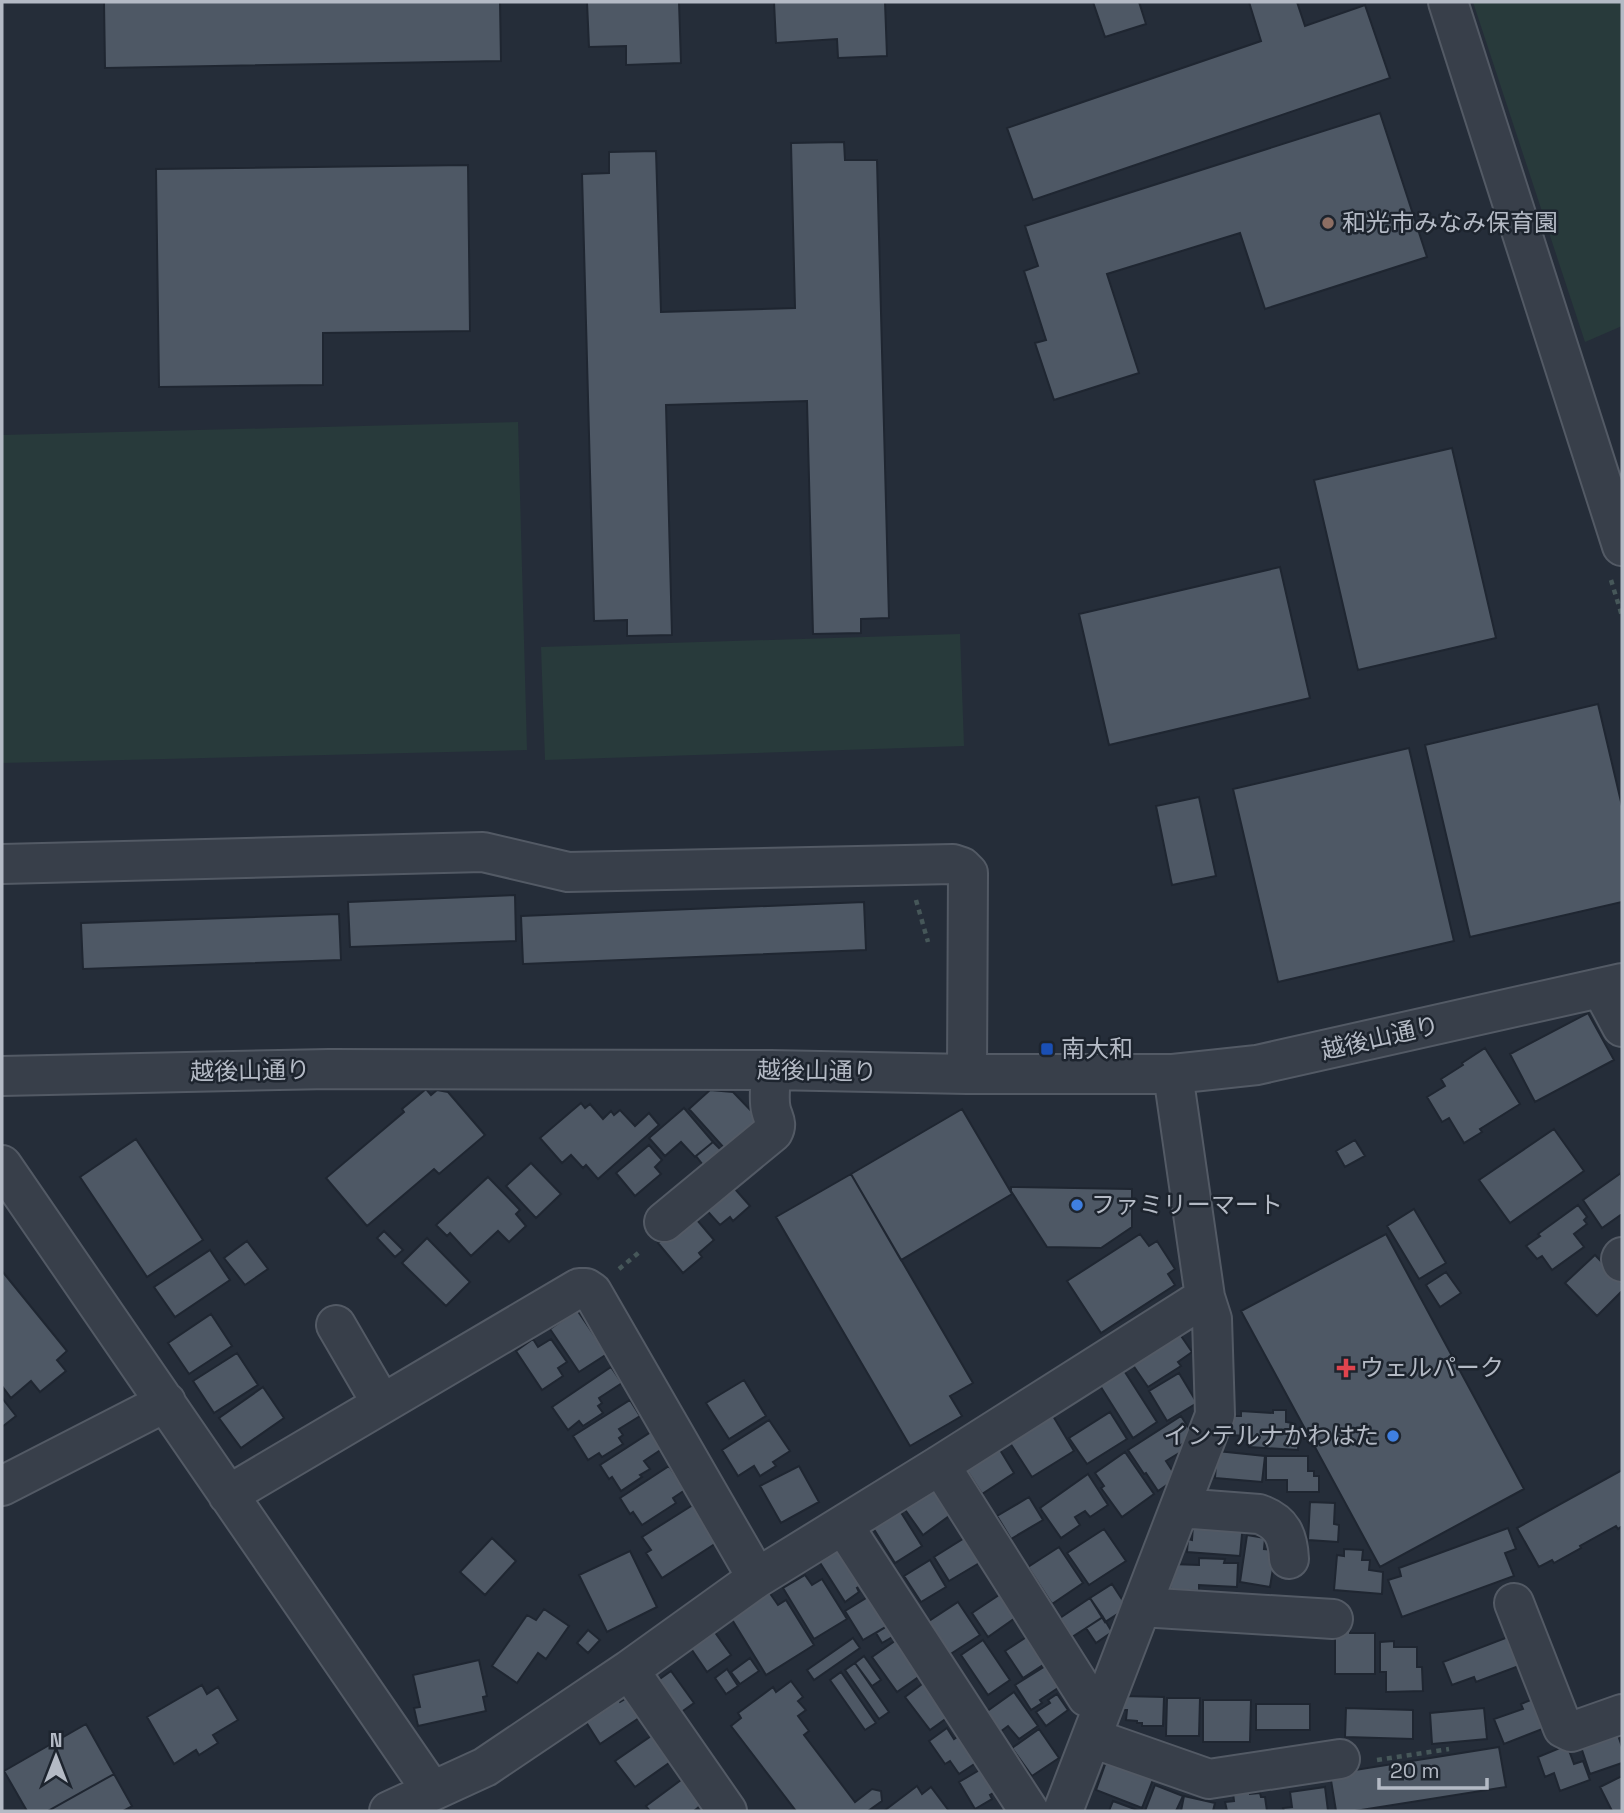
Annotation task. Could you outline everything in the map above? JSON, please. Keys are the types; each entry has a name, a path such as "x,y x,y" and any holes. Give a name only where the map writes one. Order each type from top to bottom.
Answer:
{"street":[{"path":"1448,2 1622,546"},
{"path":"2,864 483,852 568,872 953,864 968,873 967,1074"},
{"path":"1611,985 1622,1027"},
{"name":"越後山通り","path":"2,1076 329,1069 1173,1074 1257,1065 1611,985"},
{"path":"664,1222 773,1132 776,1127 770,1109 771,1070"},
{"path":"1063,1811 1215,1415 1212,1319 1205,1297 1173,1074"},
{"path":"2,1165 432,1791"},
{"path":"1622,1256 1622,1262"},
{"path":"228,1495 579,1288 586,1288 592,1292 757,1578"},
{"path":"389,1811 485,1767 629,1670 757,1578 1205,1297"},
{"path":"336,1325 382,1404"},
{"path":"2,1486 166,1402"},
{"path":"940,1465 1087,1697 1098,1721 1209,1779 1340,1759"},
{"path":"1180,1508 1269,1517 1284,1533 1288,1542 1289,1559"},
{"path":"843,1525 1028,1811"},
{"path":"1514,1603 1563,1728 1571,1732 1622,1714"},
{"path":"1141,1607 1333,1619"},
{"path":"629,1670 727,1811"}],"path":[{"path":"592,1292 660,1236 664,1222"},
{"path":"1340,1759 1348,1765 1449,1749"}],"shaded area":[{"path":"1473,2 1622,2 1622,326 1585,342"},
{"path":"518,422 527,750 2,763 2,435"},
{"path":"960,634 964,746 545,760 541,647"}],"building":[{"path":"104,2 500,2 501,61 105,68"},
{"path":"587,2 679,2 681,63 626,65 626,46 589,47"},
{"path":"774,2 885,2 887,56 838,58 837,39 776,43"},
{"path":"1093,2 1139,2 1146,24 1105,37"},
{"path":"1249,2 1297,2 1305,26 1365,5 1390,78 1033,200 1007,128 1261,41"},
{"path":"1380,113 1427,257 1265,309 1240,233 1107,274 1139,373 1054,400 1035,343 1046,340 1024,271 1038,266 1025,226"},
{"path":"844,142 845,160 877,160 889,618 861,619 861,633 813,634 807,401 666,405 672,635 627,636 627,620 594,621 582,174 609,173 609,152 656,151 661,312 795,308 791,143"},
{"path":"468,165 470,331 323,333 323,385 159,387 156,169"},
{"path":"1452,448 1496,638 1358,670 1314,480"},
{"path":"1280,567 1310,698 1109,745 1079,614"},
{"path":"1598,704 1622,806 1622,902 1470,937 1425,745"},
{"path":"1409,748 1454,941 1278,982 1233,789"},
{"path":"1199,797 1216,876 1172,885 1156,806"},
{"path":"515,895 516,941 350,947 348,902"},
{"path":"864,902 866,950 523,964 521,916"},
{"path":"339,914 341,960 83,969 81,923"},
{"path":"1588,1013 1614,1060 1535,1102 1510,1054"},
{"path":"1485,1048 1520,1104 1480,1129 1482,1132 1464,1143 1449,1118 1442,1122 1427,1097 1445,1086 1441,1079"},
{"path":"426,1089 431,1095 437,1090 448,1092 485,1135 439,1174 434,1169 367,1226 326,1178 404,1112 402,1109"},
{"path":"710,1090 733,1092 759,1119 725,1149 689,1109"},
{"path":"581,1103 585,1108 590,1104 603,1119 611,1111 614,1115 620,1110 635,1126 649,1113 659,1125 598,1179 586,1165 583,1168 571,1155 562,1163 540,1138"},
{"path":"684,1108 713,1142 695,1157 681,1142 665,1156 649,1138"},
{"path":"962,1109 1012,1194 901,1260 851,1174"},
{"path":"1554,1129 1584,1171 1510,1223 1479,1180"},
{"path":"136,1139 203,1240 147,1277 80,1177"},
{"path":"1355,1140 1365,1156 1345,1167 1336,1151"},
{"path":"713,1142 721,1150 703,1165 696,1156"},
{"path":"649,1145 662,1160 655,1167 661,1174 635,1196 616,1173"},
{"path":"531,1163 561,1194 536,1218 506,1186"},
{"path":"1621,1173 1622,1214 1602,1228 1583,1200"},
{"path":"851,1174 973,1383 950,1396 962,1416 910,1446 776,1217"},
{"path":"488,1177 520,1210 516,1214 526,1226 509,1242 498,1231 471,1256 450,1233 447,1236 436,1225"},
{"path":"728,1181 750,1206 733,1221 730,1217 720,1225 701,1204"},
{"path":"1011,1187 1132,1189 1132,1227 1101,1248 1047,1247"},
{"path":"1578,1205 1587,1217 1584,1220 1587,1224 1574,1234 1584,1247 1552,1270 1542,1256 1537,1259 1526,1246"},
{"path":"1414,1209 1446,1263 1419,1279 1387,1226"},
{"path":"692,1214 714,1240 699,1253 702,1257 683,1273 658,1243"},
{"path":"384,1231 403,1250 395,1257 377,1238"},
{"path":"1140,1234 1149,1246 1157,1241 1175,1269 1168,1274 1175,1285 1101,1333 1067,1281"},
{"path":"1386,1234 1524,1489 1380,1567 1241,1311"},
{"path":"427,1238 470,1282 446,1306 402,1263"},
{"path":"247,1241 268,1269 245,1285 224,1258"},
{"path":"210,1250 230,1280 175,1317 154,1287"},
{"path":"1595,1255 1622,1283 1622,1291 1597,1316 1565,1283"},
{"path":"2,1271 67,1351 57,1360 66,1371 40,1392 31,1381 11,1398 2,1386"},
{"path":"1446,1272 1461,1293 1440,1307 1426,1285"},
{"path":"577,1310 607,1354 579,1372 550,1329"},
{"path":"211,1314 232,1346 189,1374 168,1343"},
{"path":"1175,1327 1192,1352 1178,1362 1181,1366 1148,1387 1128,1358"},
{"path":"533,1339 538,1347 551,1339 567,1362 558,1368 563,1376 542,1390 516,1351"},
{"path":"237,1353 258,1385 214,1413 193,1381"},
{"path":"611,1367 622,1383 599,1398 602,1403 598,1406 603,1413 583,1426 579,1421 568,1430 552,1407"},
{"path":"1123,1369 1157,1422 1133,1438 1099,1384"},
{"path":"1179,1373 1197,1403 1167,1421 1149,1391"},
{"path":"744,1380 766,1416 729,1439 706,1403"},
{"path":"263,1387 284,1418 241,1448 219,1418"},
{"path":"2,1398 16,1416 2,1427"},
{"path":"630,1400 640,1416 619,1429 623,1435 619,1438 623,1444 602,1457 599,1453 588,1460 573,1436"},
{"path":"1273,1410 1286,1410 1286,1422 1292,1423 1299,1433 1298,1450 1249,1447 1250,1436 1228,1435 1229,1416 1241,1416 1241,1411 1273,1413"},
{"path":"1110,1412 1127,1439 1087,1464 1069,1438"},
{"path":"1053,1416 1074,1451 1032,1477 1010,1443"},
{"path":"1181,1416 1194,1436 1181,1445 1184,1450 1166,1461 1177,1478 1158,1491 1128,1450"},
{"path":"769,1420 790,1451 773,1462 776,1466 760,1476 754,1466 738,1476 722,1450"},
{"path":"651,1432 662,1449 644,1461 650,1469 621,1491 600,1465"},
{"path":"997,1445 1014,1473 982,1494 964,1466"},
{"path":"1217,1451 1265,1456 1262,1482 1215,1478"},
{"path":"1125,1452 1154,1494 1122,1517 1101,1488 1104,1486 1095,1473"},
{"path":"1266,1456 1308,1456 1308,1471 1314,1471 1314,1476 1319,1476 1319,1492 1287,1492 1287,1480 1266,1480"},
{"path":"669,1466 685,1490 673,1498 676,1503 642,1525 633,1512 630,1514 620,1498"},
{"path":"799,1466 819,1502 781,1523 760,1486"},
{"path":"1622,1470 1622,1526 1618,1529 1616,1526 1554,1563 1552,1560 1539,1567 1517,1528"},
{"path":"1088,1474 1108,1505 1090,1517 1085,1511 1075,1517 1080,1525 1061,1538 1040,1508"},
{"path":"929,1485 935,1493 939,1491 956,1511 923,1535 901,1504"},
{"path":"1029,1497 1043,1520 1011,1539 997,1516"},
{"path":"1310,1502 1335,1503 1334,1524 1339,1525 1338,1542 1308,1540"},
{"path":"696,1503 724,1538 662,1578 646,1553 651,1550 642,1537"},
{"path":"897,1506 922,1546 895,1563 870,1523"},
{"path":"1243,1523 1240,1556 1187,1552 1188,1539 1192,1540 1193,1524"},
{"path":"1508,1528 1516,1549 1505,1553 1514,1576 1402,1617 1388,1580 1401,1576 1399,1568"},
{"path":"1104,1529 1126,1561 1089,1585 1067,1553"},
{"path":"1247,1535 1265,1538 1264,1549 1276,1550 1270,1587 1240,1582"},
{"path":"966,1537 981,1562 949,1581 934,1557"},
{"path":"492,1538 516,1561 485,1595 460,1572"},
{"path":"845,1541 871,1580 857,1588 859,1592 845,1602 817,1558"},
{"path":"1059,1547 1083,1583 1052,1604 1028,1567"},
{"path":"1344,1549 1363,1550 1362,1560 1370,1560 1369,1570 1383,1572 1382,1594 1334,1590 1337,1555 1344,1556"},
{"path":"630,1551 657,1607 607,1632 579,1575"},
{"path":"1199,1558 1225,1559 1224,1563 1238,1563 1237,1587 1199,1585 1199,1591 1170,1590 1171,1564 1199,1565"},
{"path":"930,1560 946,1587 921,1602 904,1576"},
{"path":"805,1575 812,1585 822,1579 847,1619 814,1639 783,1588"},
{"path":"1112,1584 1125,1604 1122,1611 1105,1622 1090,1598"},
{"path":"767,1589 778,1605 786,1600 814,1645 766,1675 728,1613"},
{"path":"1005,1591 1021,1614 988,1637 972,1613"},
{"path":"876,1592 894,1622 863,1640 845,1611"},
{"path":"1090,1598 1103,1617 1072,1637 1060,1618"},
{"path":"958,1602 980,1635 949,1655 926,1623"},
{"path":"544,1609 569,1626 546,1659 538,1653 517,1683 492,1666 527,1615 536,1620"},
{"path":"1103,1617 1112,1632 1096,1643 1086,1628"},
{"path":"894,1622 901,1632 882,1643 876,1633"},
{"path":"588,1630 600,1640 588,1653 577,1643"},
{"path":"1335,1630 1375,1633 1375,1674 1335,1674"},
{"path":"714,1631 731,1655 707,1672 692,1650 693,1640"},
{"path":"902,1636 927,1671 897,1692 872,1657"},
{"path":"1028,1636 1046,1663 1023,1678 1005,1651"},
{"path":"1508,1637 1519,1666 1476,1682 1474,1677 1452,1685 1443,1662"},
{"path":"853,1638 860,1648 814,1680 807,1670"},
{"path":"983,1640 1010,1680 988,1695 961,1655"},
{"path":"1394,1641 1394,1647 1417,1647 1417,1667 1422,1667 1423,1691 1386,1692 1386,1672 1380,1672 1380,1642"},
{"path":"864,1656 881,1680 872,1686 855,1663"},
{"path":"750,1658 759,1671 740,1684 731,1672"},
{"path":"479,1660 487,1696 483,1697 486,1711 418,1726 414,1708 420,1707 413,1675"},
{"path":"855,1663 889,1712 879,1719 845,1670"},
{"path":"1047,1665 1061,1686 1040,1700 1042,1703 1031,1710 1015,1685"},
{"path":"727,1669 738,1686 726,1694 715,1678"},
{"path":"671,1671 694,1703 680,1713 657,1681"},
{"path":"841,1672 876,1723 865,1730 830,1680"},
{"path":"791,1681 803,1697 798,1701 806,1710 798,1716 809,1731 804,1735 855,1802 872,1789 881,1791 882,1801 868,1811 796,1811 731,1726 741,1718 738,1713 773,1687 776,1692"},
{"path":"926,1681 951,1715 930,1730 905,1697"},
{"path":"202,1685 207,1694 218,1687 238,1720 213,1735 218,1743 199,1755 196,1750 174,1764 147,1717"},
{"path":"1014,1692 1038,1726 1019,1739 1008,1726 1000,1732 986,1712"},
{"path":"1057,1694 1068,1710 1046,1726 1036,1712 1050,1703 1048,1700"},
{"path":"632,1695 645,1714 600,1744 586,1722 618,1699 620,1702"},
{"path":"1123,1696 1164,1697 1163,1726 1142,1726 1142,1723 1137,1721 1126,1720 1127,1710 1123,1710"},
{"path":"1167,1698 1200,1698 1199,1736 1166,1736"},
{"path":"1533,1699 1545,1728 1504,1744 1494,1719 1523,1709 1521,1704"},
{"path":"1203,1700 1251,1700 1250,1742 1203,1742"},
{"path":"1256,1704 1310,1704 1310,1730 1256,1730"},
{"path":"1346,1708 1413,1710 1413,1739 1345,1737"},
{"path":"1484,1708 1487,1739 1432,1744 1430,1713"},
{"path":"86,1724 114,1774 48,1811 27,1811 4,1771"},
{"path":"947,1728 954,1739 963,1733 982,1759 959,1774 950,1761 945,1764 929,1741"},
{"path":"1039,1729 1059,1758 1032,1776 1012,1748"},
{"path":"1616,1729 1622,1747 1622,1763 1590,1774 1579,1741"},
{"path":"657,1732 676,1758 635,1787 615,1761"},
{"path":"1567,1745 1574,1764 1583,1761 1590,1780 1560,1791 1554,1773 1545,1777 1538,1757"},
{"path":"1499,1747 1506,1787 1355,1811 1336,1811 1330,1774"},
{"path":"1107,1759 1154,1777 1142,1808 1096,1790"},
{"path":"988,1765 1002,1788 990,1795 992,1799 975,1809 959,1782"},
{"path":"114,1774 132,1806 123,1811 48,1811"},
{"path":"1622,1776 1622,1811 1612,1811 1600,1787"},
{"path":"685,1777 696,1791 692,1794 700,1806 694,1811 650,1811 646,1806"},
{"path":"1155,1785 1183,1796 1176,1811 1145,1811"},
{"path":"917,1786 922,1794 931,1787 949,1811 884,1811"},
{"path":"1325,1787 1328,1811 1284,1811 1283,1808 1292,1807 1290,1792"},
{"path":"1250,1791 1250,1794 1260,1793 1261,1797 1265,1797 1267,1811 1227,1811 1225,1802 1234,1801 1233,1793"},
{"path":"1184,1796 1215,1803 1213,1811 1181,1811"},
{"path":"1113,1801 1140,1811 1109,1811"}],"place":[{"name":"和光市みなみ保育園","path":"1328,223"},
{"name":"南大和","path":"1047,1049"},
{"name":"ファミリーマート","path":"1077,1205"},
{"name":"ウェルパーク","path":"1346,1368"},
{"name":"インテルナかわはた","path":"1393,1436"}]}
